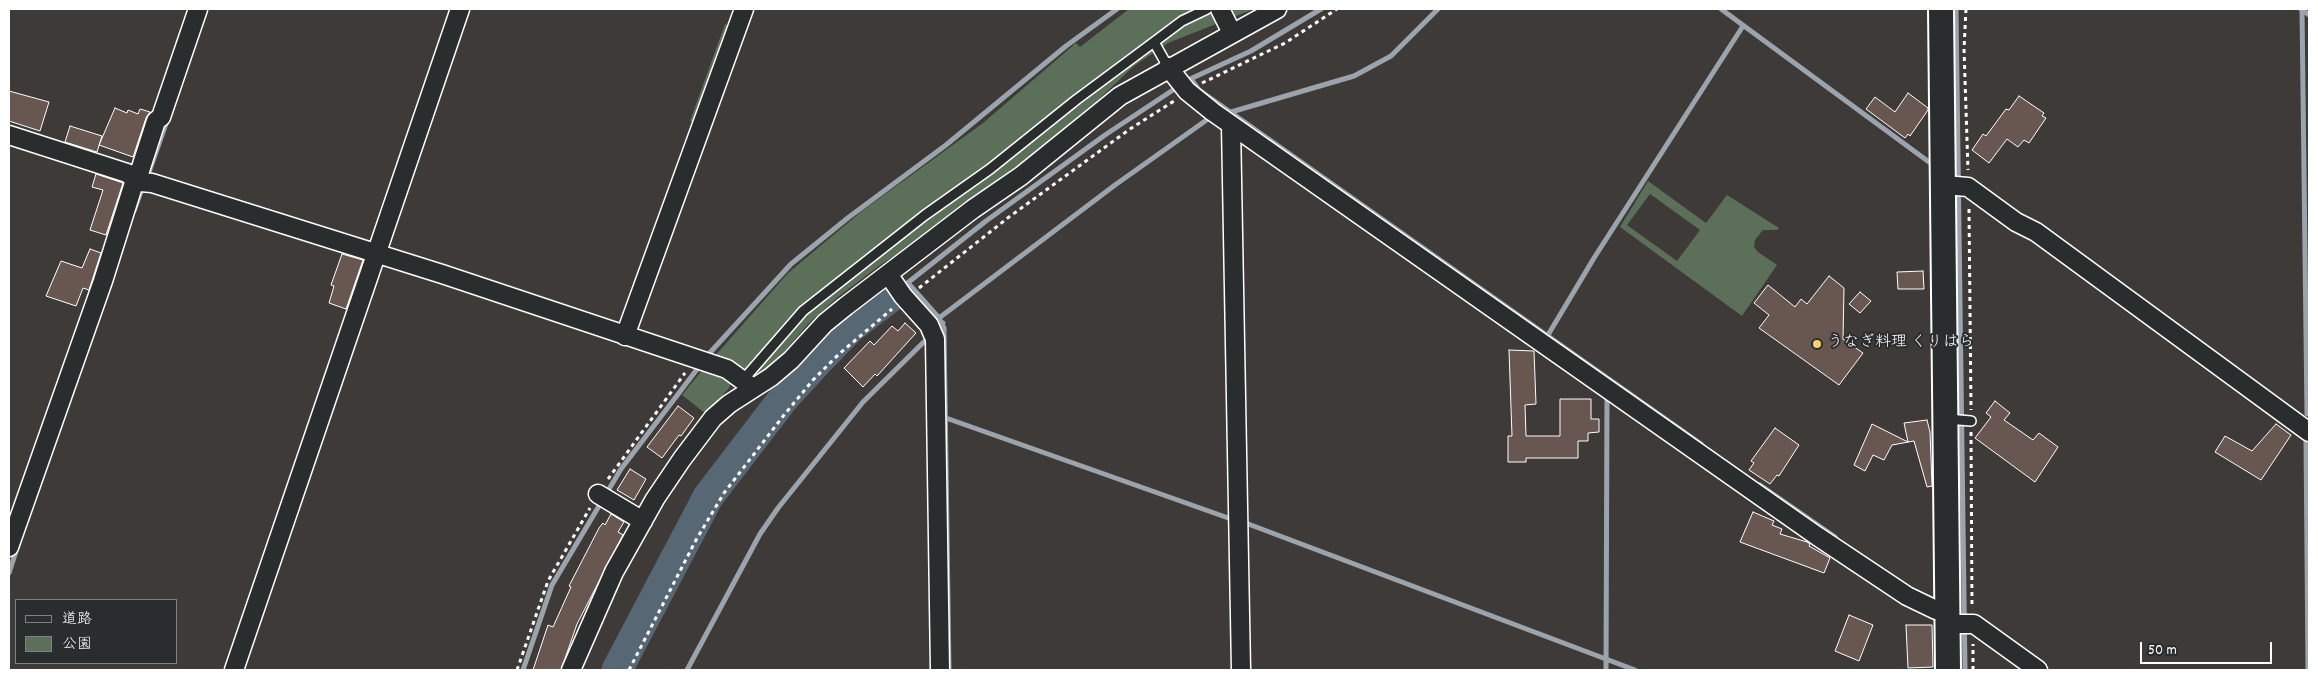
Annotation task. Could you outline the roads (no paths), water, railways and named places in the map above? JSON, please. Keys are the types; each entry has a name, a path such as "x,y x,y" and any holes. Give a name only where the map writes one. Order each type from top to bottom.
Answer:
{"street":[{"path":"9,548 103,281 133,186 141,178 198,9"},
{"path":"234,670 460,9"},
{"path":"627,330 744,9"},
{"path":"1220,9 1232,33"},
{"path":"571,670 614,572 643,521 682,459 713,418 748,384 791,360 825,323 902,288 1021,176 1120,96 1171,72 1232,33 1277,9"},
{"path":"1941,9 1957,186 1949,419 1959,621 1948,670"},
{"path":"1171,72 1230,125 1817,536 1907,596 1959,621 2038,670"},
{"path":"1230,125 1240,670"},
{"path":"9,135 127,173 152,183 377,249 452,277 627,330 727,369 748,384"},
{"path":"1957,186 2036,232 2309,432"},
{"path":"902,288 933,331 936,353 940,670"},
{"path":"602,497 643,521"}],"lane":[{"path":"748,384 803,311 918,220 990,169 1076,100 1182,21 1207,9"},
{"path":"1154,42 1171,72"},
{"path":"1949,419 1970,421"}],"waterway":[{"path":"706,357 791,264 849,217 946,145 1066,46 1117,9"},
{"path":"1188,80 1251,51 1321,9"},
{"path":"1231,112 1354,76 1391,56 1438,9"},
{"path":"1721,9 1929,162"},
{"path":"1956,9 1965,670"},
{"path":"2301,9 2309,15"},
{"path":"2302,9 2307,414"},
{"path":"1548,335 1594,258 1743,26"},
{"path":"1191,79 1199,90 1701,444"},
{"path":"901,288 986,221 1105,135 1179,86"},
{"path":"147,178 168,118"},
{"path":"939,318 1115,185 1208,119"},
{"path":"134,211 143,186"},
{"path":"908,283 939,318 944,328 949,670"},
{"path":"617,670 708,497 783,399 850,328 893,295"},
{"path":"687,670 760,534 778,508 863,402 943,323"},
{"path":"523,670 552,585 621,469 701,364"},
{"path":"1606,670 1607,395"},
{"path":"946,418 1234,520"},
{"path":"2306,437 2308,670"},
{"path":"1760,485 1835,537"},
{"path":"1243,522 1635,670"},
{"path":"9,573 18,545"}],"place":[{"name":"うなぎ料理 くりはら","path":"1817,344"}]}
